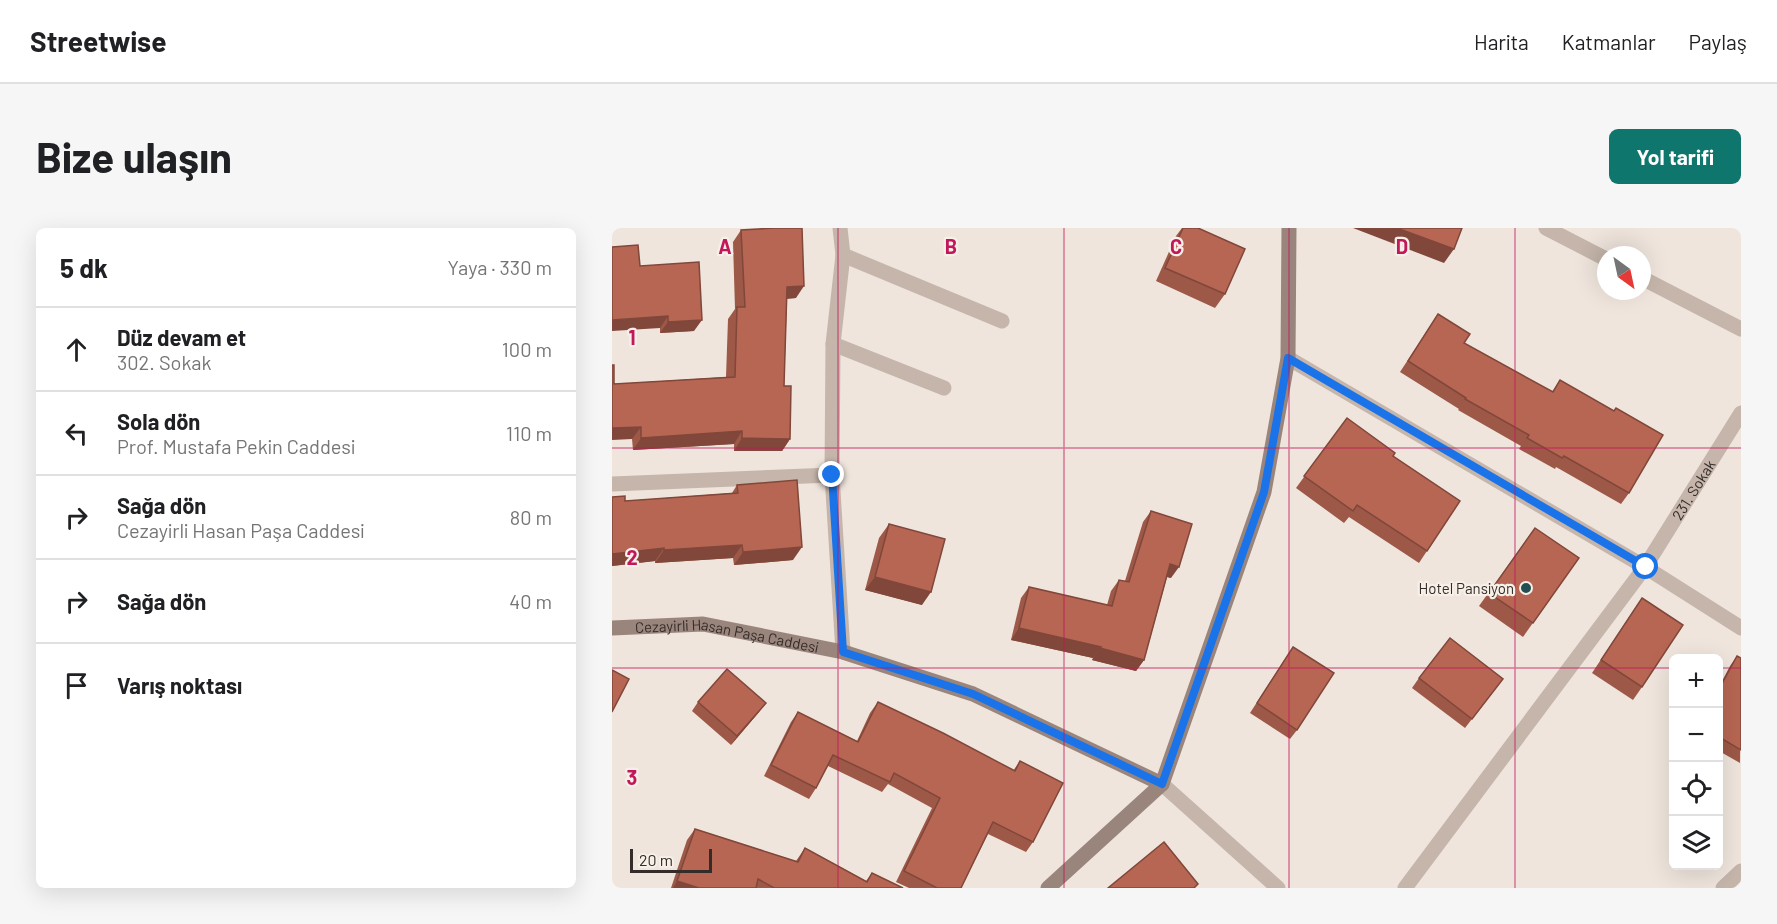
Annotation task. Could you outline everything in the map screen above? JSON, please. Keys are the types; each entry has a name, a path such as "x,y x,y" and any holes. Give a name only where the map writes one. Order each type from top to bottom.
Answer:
{"main road":[{"path":"1048,888 1162,784 1264,492 1288,358 1289,228"},
{"name":"Cezayirli Hasan Paşa Caddesi","path":"612,628 703,624 843,652 973,694 1162,784"}],"street":[{"path":"840,228 843,255 833,344 832,475 843,652"},
{"path":"1546,228 1597,254"},
{"path":"843,255 1002,321"},
{"path":"1651,283 1741,329"},
{"path":"833,344 944,388"},
{"path":"1288,358 1646,567 1741,628"},
{"name":"231. Sokak","path":"1405,888 1646,567 1741,413"},
{"path":"612,484 832,475"},
{"name":"Cezayirli Hasan Paşa Caddesi","path":"1162,784 1278,888"},
{"path":"1723,888 1741,871"}],"building":[{"path":"802,228 804,286 787,287 784,386 791,386 790,439 742,438 742,431 641,438 641,427 612,428 612,365 614,365 614,384 735,377 737,307 745,307 741,230"},
{"path":"1183,228 1198,228 1245,249 1225,294 1165,268"},
{"path":"1397,228 1462,228 1454,249"},
{"path":"638,245 640,266 699,262 702,320 668,322 668,316 612,320 612,247"},
{"path":"1438,314 1470,334 1464,343 1553,392 1560,380 1614,411 1616,408 1663,435 1629,493 1527,438 1529,435 1465,399 1408,361"},
{"path":"1347,418 1395,453 1393,456 1460,501 1427,551 1357,505 1353,511 1304,476"},
{"path":"797,480 802,547 743,552 742,545 664,550 664,548 612,554 612,497 625,496 625,501 738,493 737,485"},
{"path":"1151,511 1192,524 1179,567 1170,564 1144,660 1101,647 1019,628 1029,587 1112,606 1119,580 1129,582"},
{"path":"889,524 945,539 931,592 875,577"},
{"path":"1535,528 1579,558 1533,623 1489,593"},
{"path":"1642,598 1683,625 1642,687 1601,660"},
{"path":"1450,638 1503,679 1472,719 1419,678"},
{"path":"1293,647 1334,673 1297,730 1257,703"},
{"path":"1737,656 1741,658 1741,750 1723,739 1723,682"},
{"path":"727,669 766,703 737,736 698,702"},
{"path":"612,670 629,679 612,712"},
{"path":"878,702 1015,771 1020,761 1063,783 1033,842 993,822 961,888 937,888 904,871 940,798 894,773 890,782 833,755 816,788 771,765 798,712 858,742"},
{"path":"695,829 798,862 805,848 867,882 872,873 903,888 774,888 758,879 756,888 699,888 677,881"},
{"path":"1164,842 1198,884 1194,888 1108,888"}],"place":[{"name":"Hotel Pansiyon","path":"1526,588"}],"route":[{"path":"832,475 843,652 973,694 1162,784 1264,492 1288,358 1646,567"}]}
